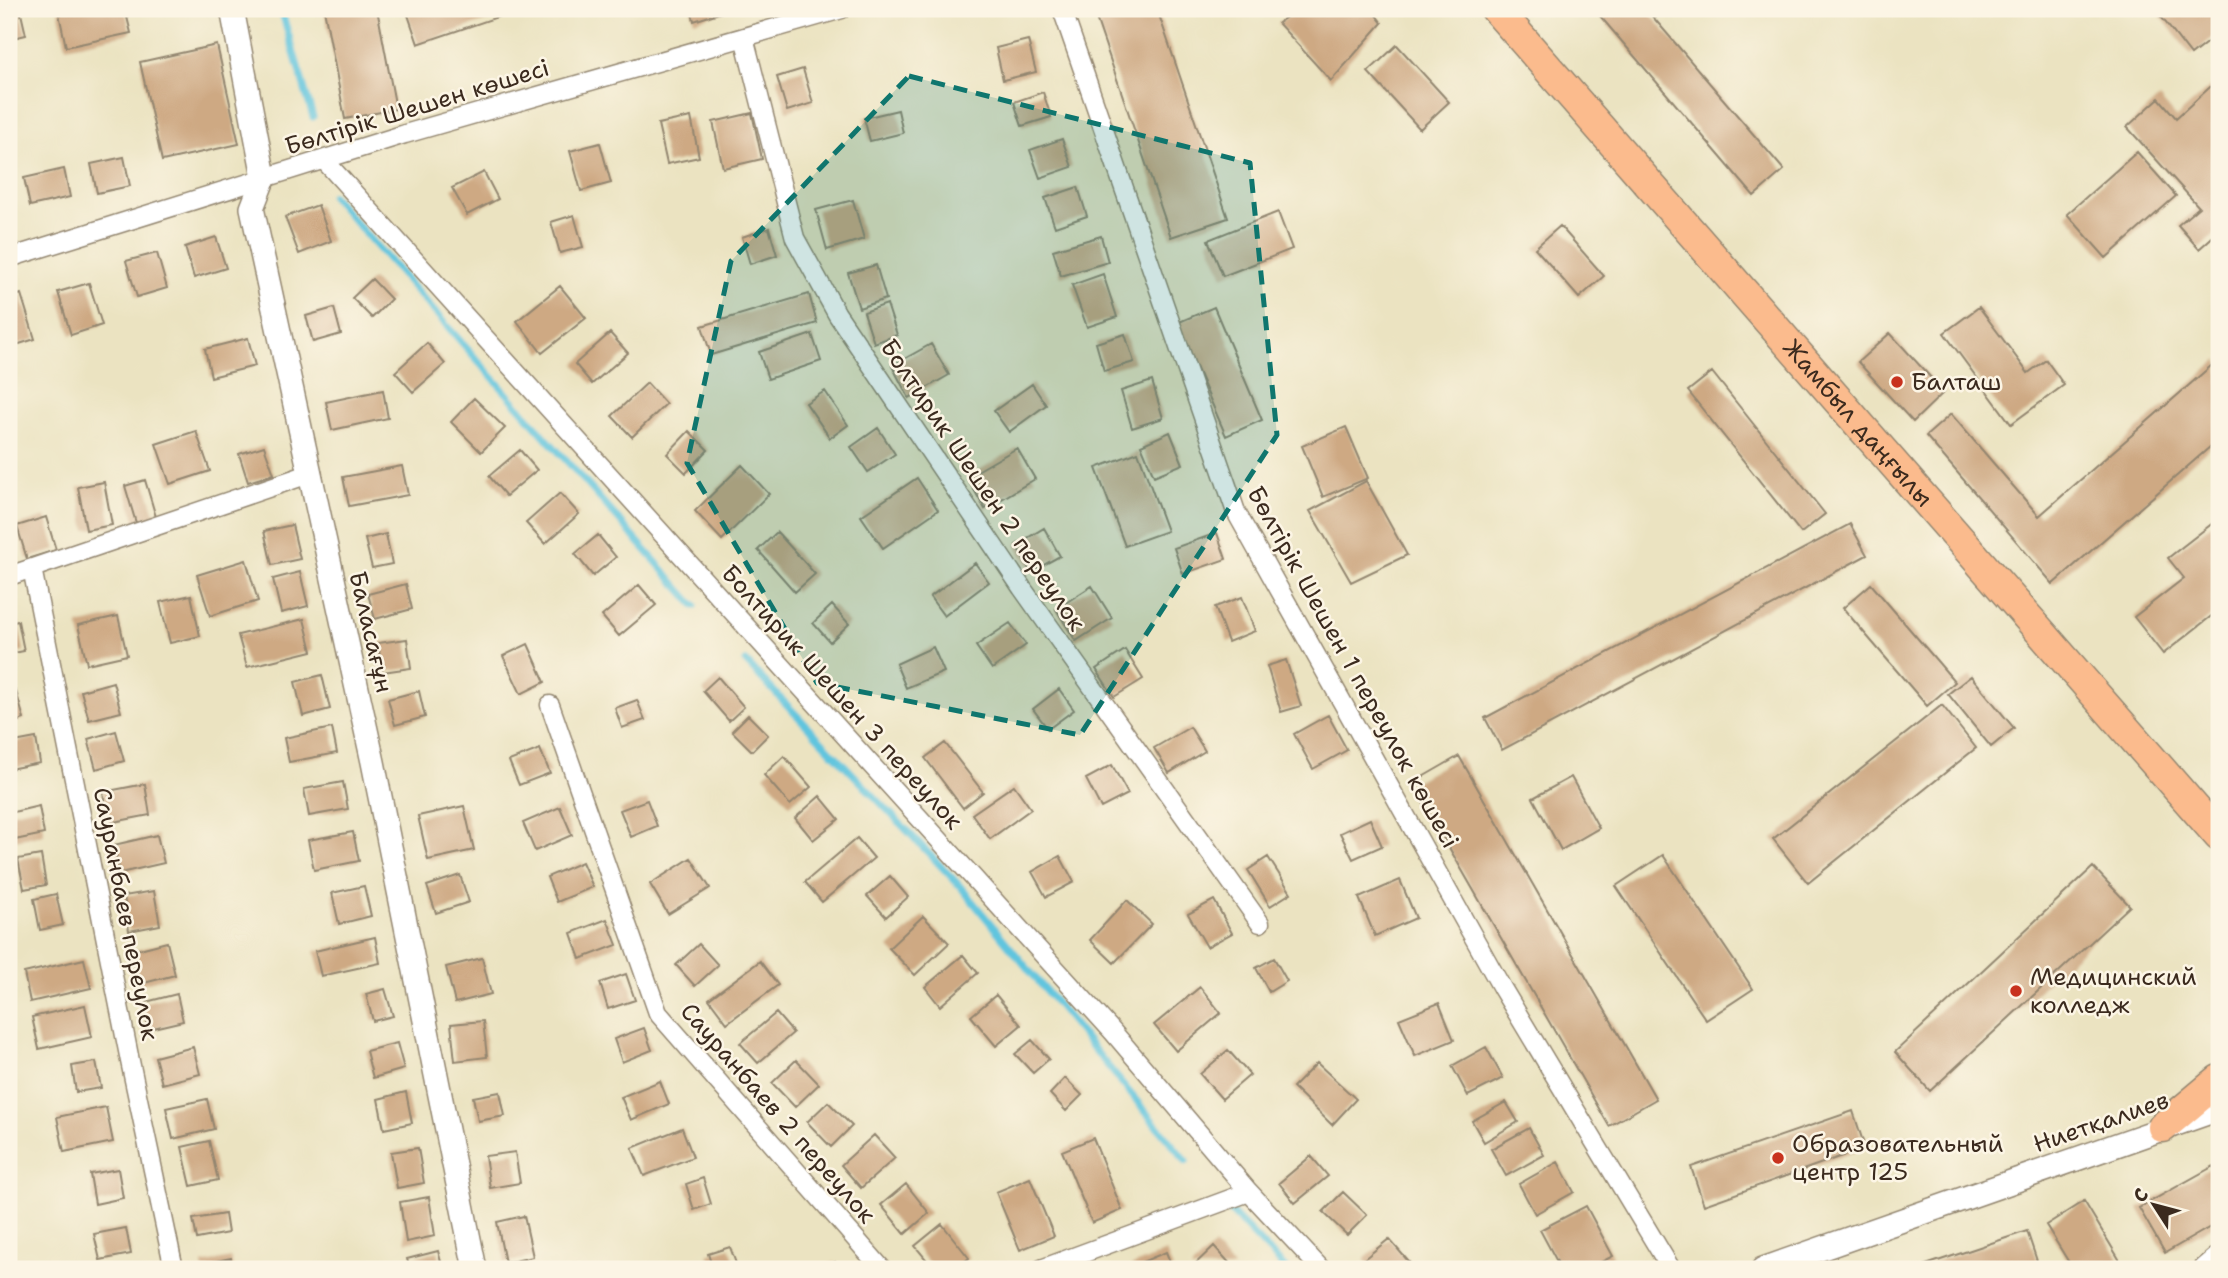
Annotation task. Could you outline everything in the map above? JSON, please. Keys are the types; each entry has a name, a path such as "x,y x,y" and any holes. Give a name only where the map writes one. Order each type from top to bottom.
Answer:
{"main road":[{"name":"Жамбыл даңғылы","path":"1496,9 2219,836"},
{"path":"2193,806 2219,861"},
{"path":"2163,1128 2219,1080"}],"street":[{"path":"232,9 264,177"},
{"name":"Бөлтірік Шешен көшесі","path":"9,258 264,177 842,9"},
{"name":"Бөлтірік Шешен 1 переулок көшесі","path":"1062,9 1236,512 1502,988 1671,1269"},
{"name":"Болтирик Шешен 2 переулок","path":"744,37 795,238 837,314 1022,587 1260,923"},
{"name":"Болтирик Шешен 3 переулок","path":"324,160 1112,1032 1250,1192 1321,1269"},
{"name":"Баласағұн","path":"264,177 252,208 373,762 475,1269"},
{"path":"9,576 309,474"},
{"name":"Сауранбаев переулок","path":"32,568 174,1269"},
{"name":"Сауранбаев 2 переулок","path":"550,705 658,1013 882,1269"},
{"name":"Ниетқалиев","path":"1763,1269 2219,1109"},
{"path":"1041,1269 1250,1192"},
{"path":"2206,1269 2219,1258"}],"highlighted area":[{"path":"909,76 1250,163 1277,435 1080,735 817,683 687,463 731,261"}],"building":[{"path":"9,9 20,9 26,35 9,39"},
{"path":"58,9 125,9 131,33 66,47"},
{"path":"324,9 377,9 396,109 345,119"},
{"path":"406,9 521,9 418,44"},
{"path":"691,9 731,9 694,21"},
{"path":"1093,9 1157,9 1228,218 1171,237"},
{"path":"1298,9 1371,9 1382,23 1331,81 1278,23"},
{"path":"1594,9 1646,9 1784,170 1754,196"},
{"path":"2155,9 2210,9 2219,20 2219,33 2191,55"},
{"path":"1028,40 1036,72 1003,80 996,48"},
{"path":"217,45 239,144 162,161 140,62"},
{"path":"1397,45 1449,102 1420,129 1368,72"},
{"path":"803,69 813,103 787,111 777,77"},
{"path":"2219,79 2219,231 2199,249 2178,225 2199,207 2127,127 2159,98 2176,118"},
{"path":"1043,92 1051,117 1022,126 1014,102"},
{"path":"898,110 903,133 870,141 864,118"},
{"path":"752,113 762,159 723,168 713,122"},
{"path":"691,117 699,157 667,164 658,124"},
{"path":"1062,139 1072,167 1040,178 1030,150"},
{"path":"600,143 611,183 581,191 570,151"},
{"path":"2137,152 2176,196 2106,258 2067,214"},
{"path":"124,157 130,186 97,193 91,164"},
{"path":"64,169 70,197 30,206 24,178"},
{"path":"484,172 498,199 467,215 452,188"},
{"path":"1078,187 1087,216 1055,227 1045,198"},
{"path":"853,200 864,239 827,250 816,210"},
{"path":"318,205 331,241 299,254 285,217"},
{"path":"1278,212 1292,249 1223,276 1208,240"},
{"path":"574,215 583,247 560,253 551,222"},
{"path":"1560,226 1604,276 1579,298 1535,248"},
{"path":"769,228 777,255 750,264 742,237"},
{"path":"1101,236 1108,262 1061,276 1053,250"},
{"path":"216,237 226,268 194,278 185,247"},
{"path":"157,253 167,288 137,297 126,261"},
{"path":"876,265 886,299 859,308 848,273"},
{"path":"1103,274 1117,317 1087,327 1072,285"},
{"path":"372,279 391,299 372,318 352,298"},
{"path":"89,283 102,325 71,335 58,292"},
{"path":"560,286 586,318 542,353 517,321"},
{"path":"21,294 35,339 10,347 9,298"},
{"path":"809,294 817,323 711,355 702,326"},
{"path":"887,304 897,335 874,343 864,312"},
{"path":"1214,307 1262,420 1226,436 1177,323"},
{"path":"1979,307 2028,373 2046,360 2064,385 2011,424 1944,333"},
{"path":"334,308 341,334 313,342 306,316"},
{"path":"610,333 628,353 592,384 575,364"},
{"path":"1890,333 1944,392 1913,422 1858,362"},
{"path":"812,334 821,361 768,379 759,352"},
{"path":"1125,334 1134,362 1104,371 1096,343"},
{"path":"248,338 255,366 211,377 205,349"},
{"path":"427,343 445,364 413,392 395,372"},
{"path":"931,344 949,375 909,398 892,366"},
{"path":"2219,359 2219,439 2053,584 1926,436 1951,414 2039,516"},
{"path":"1712,372 1825,514 1801,533 1688,391"},
{"path":"1152,381 1163,418 1132,428 1121,391"},
{"path":"647,383 666,404 632,437 612,416"},
{"path":"1032,384 1046,405 1009,432 994,411"},
{"path":"383,390 388,418 332,430 326,402"},
{"path":"825,391 848,425 830,438 806,403"},
{"path":"474,398 505,428 481,452 451,422"},
{"path":"1346,427 1368,478 1323,497 1302,446"},
{"path":"878,428 895,454 868,472 851,447"},
{"path":"196,431 210,471 170,484 156,444"},
{"path":"689,431 708,450 686,473 667,454"},
{"path":"1170,432 1183,464 1154,476 1141,445"},
{"path":"264,446 274,474 248,482 239,454"},
{"path":"1017,448 1035,479 985,509 967,477"},
{"path":"520,450 537,470 506,496 489,476"},
{"path":"1138,452 1167,531 1125,546 1096,468"},
{"path":"742,465 769,494 722,540 695,511"},
{"path":"402,466 408,495 349,506 343,477"},
{"path":"917,478 938,510 883,548 861,516"},
{"path":"145,480 156,517 136,523 125,486"},
{"path":"1366,481 1407,555 1351,582 1310,511"},
{"path":"104,482 112,525 86,530 78,487"},
{"path":"560,493 579,514 545,544 526,523"},
{"path":"46,517 56,550 27,559 17,526"},
{"path":"2218,519 2219,610 2163,654 2134,617 2184,578 2168,558"},
{"path":"1850,524 1867,555 1502,750 1485,718"},
{"path":"292,525 300,559 272,565 264,531"},
{"path":"1044,528 1060,556 1031,572 1016,545"},
{"path":"777,532 815,574 795,592 758,550"},
{"path":"1217,533 1226,559 1183,574 1174,548"},
{"path":"386,534 392,564 372,568 365,539"},
{"path":"598,535 616,557 593,576 575,554"},
{"path":"246,560 258,601 210,616 197,575"},
{"path":"975,563 989,582 944,616 930,597"},
{"path":"300,572 308,606 281,613 273,579"},
{"path":"406,584 412,609 375,619 368,594"},
{"path":"1871,584 1955,682 1927,706 1843,608"},
{"path":"639,585 656,605 619,636 602,616"},
{"path":"1092,586 1112,618 1076,641 1056,609"},
{"path":"191,595 200,636 170,643 160,602"},
{"path":"1242,597 1255,631 1228,642 1215,607"},
{"path":"832,605 849,624 830,642 813,623"},
{"path":"118,616 127,655 87,664 78,625"},
{"path":"304,619 312,651 247,667 238,635"},
{"path":"18,621 24,651 9,654 9,623"},
{"path":"1010,623 1026,645 992,669 976,646"},
{"path":"407,639 411,668 382,672 378,643"},
{"path":"528,644 545,682 521,694 503,656"},
{"path":"933,647 944,672 906,688 896,664"},
{"path":"1125,650 1143,679 1114,697 1096,669"},
{"path":"1286,660 1301,706 1281,712 1267,666"},
{"path":"322,675 330,709 303,716 295,682"},
{"path":"1971,676 2014,728 1991,747 1948,694"},
{"path":"718,677 744,707 729,721 703,691"},
{"path":"113,682 121,712 89,720 81,691"},
{"path":"1059,689 1074,710 1048,729 1033,709"},
{"path":"16,691 24,719 9,724 9,693"},
{"path":"419,691 425,717 395,725 388,699"},
{"path":"637,700 645,720 622,728 615,708"},
{"path":"1942,705 1976,748 1808,883 1773,839"},
{"path":"748,715 768,735 752,751 732,731"},
{"path":"1328,715 1347,750 1313,769 1294,734"},
{"path":"1190,727 1205,751 1169,773 1154,748"},
{"path":"332,728 337,753 289,762 284,738"},
{"path":"116,731 124,761 96,769 88,739"},
{"path":"36,738 40,763 9,769 9,743"},
{"path":"945,743 983,792 963,808 925,758"},
{"path":"540,749 550,773 519,785 509,761"},
{"path":"784,756 811,787 790,805 764,775"},
{"path":"1459,756 1656,1099 1609,1126 1412,783"},
{"path":"1112,765 1128,794 1101,808 1086,779"},
{"path":"1571,777 1599,828 1561,850 1533,798"},
{"path":"343,782 348,809 309,816 304,789"},
{"path":"145,784 150,815 108,823 103,792"},
{"path":"1014,785 1031,809 990,839 972,814"},
{"path":"820,796 839,819 813,840 795,818"},
{"path":"647,800 657,826 631,837 620,810"},
{"path":"39,806 44,834 10,841 9,813"},
{"path":"464,806 474,850 428,860 418,816"},
{"path":"560,807 572,835 535,851 523,823"},
{"path":"1370,819 1382,846 1353,859 1340,833"},
{"path":"353,832 359,861 314,870 308,840"},
{"path":"157,835 164,863 120,873 114,845"},
{"path":"857,838 874,858 822,902 805,882"},
{"path":"41,855 46,885 24,889 18,859"},
{"path":"1663,855 1753,989 1706,1020 1616,886"},
{"path":"1060,856 1074,882 1046,897 1032,872"},
{"path":"1268,857 1291,893 1270,906 1248,870"},
{"path":"691,858 710,888 668,914 650,884"},
{"path":"582,862 593,887 557,902 547,877"},
{"path":"2093,867 2130,906 1930,1091 1895,1052"},
{"path":"460,875 469,902 436,913 427,886"},
{"path":"890,876 908,897 886,917 867,896"},
{"path":"1400,880 1416,918 1375,936 1359,898"},
{"path":"364,886 371,916 339,924 332,893"},
{"path":"154,891 160,925 129,931 124,896"},
{"path":"56,894 63,925 40,930 34,899"},
{"path":"1127,900 1152,924 1114,963 1090,940"},
{"path":"1214,900 1232,933 1207,947 1188,914"},
{"path":"923,916 949,943 915,975 889,948"},
{"path":"607,919 617,945 580,959 571,933"},
{"path":"375,937 380,963 321,976 315,951"},
{"path":"167,942 175,975 140,984 132,951"},
{"path":"699,944 718,965 695,986 676,965"},
{"path":"963,955 978,973 940,1006 925,987"},
{"path":"482,958 491,994 455,1003 446,967"},
{"path":"1274,958 1287,981 1269,992 1256,968"},
{"path":"84,959 91,988 30,1002 24,973"},
{"path":"760,961 778,985 727,1023 709,999"},
{"path":"626,974 635,1000 608,1009 600,983"},
{"path":"1200,987 1221,1013 1176,1051 1154,1025"},
{"path":"385,989 393,1016 373,1021 366,994"},
{"path":"177,994 183,1021 149,1029 142,1003"},
{"path":"996,995 1021,1025 996,1046 971,1016"},
{"path":"1439,1003 1454,1040 1415,1056 1399,1019"},
{"path":"85,1005 92,1037 39,1049 32,1017"},
{"path":"776,1013 793,1033 758,1063 740,1043"},
{"path":"483,1021 487,1057 455,1061 451,1024"},
{"path":"644,1028 652,1050 622,1062 614,1039"},
{"path":"1032,1040 1049,1059 1033,1073 1015,1054"},
{"path":"397,1043 404,1069 373,1078 366,1051"},
{"path":"193,1047 200,1074 162,1084 155,1057"},
{"path":"1486,1047 1503,1078 1468,1096 1452,1066"},
{"path":"1228,1050 1250,1075 1222,1099 1200,1074"},
{"path":"796,1060 819,1084 795,1107 772,1083"},
{"path":"96,1062 101,1088 76,1092 72,1066"},
{"path":"1317,1063 1356,1099 1332,1125 1293,1087"},
{"path":"1065,1078 1082,1095 1066,1111 1050,1094"},
{"path":"660,1081 669,1104 631,1120 621,1097"},
{"path":"406,1092 412,1123 384,1129 378,1099"},
{"path":"500,1092 505,1116 478,1121 473,1097"},
{"path":"207,1099 214,1129 173,1139 166,1108"},
{"path":"828,1102 852,1126 831,1147 807,1122"},
{"path":"1506,1102 1518,1122 1484,1142 1472,1121"},
{"path":"106,1107 113,1142 64,1152 57,1117"},
{"name":"Образовательный центр 125","path":"1853,1111 1865,1148 1704,1205 1691,1167"},
{"path":"682,1128 693,1157 644,1176 632,1148"},
{"path":"1529,1128 1544,1155 1506,1176 1491,1149"},
{"path":"874,1135 895,1158 861,1188 841,1165"},
{"path":"1093,1138 1122,1210 1092,1223 1062,1151"},
{"path":"209,1141 218,1180 191,1186 182,1147"},
{"path":"418,1148 424,1183 397,1188 391,1152"},
{"path":"515,1152 520,1183 490,1188 485,1156"},
{"path":"1311,1156 1328,1176 1295,1203 1279,1183"},
{"path":"1558,1162 1574,1192 1535,1214 1519,1184"},
{"path":"2214,1166 2219,1175 2219,1222 2165,1253 2139,1208"},
{"path":"118,1169 123,1198 95,1204 90,1174"},
{"path":"703,1178 711,1204 694,1210 686,1184"},
{"path":"1030,1178 1054,1236 1020,1250 996,1192"},
{"path":"906,1184 929,1213 905,1234 881,1205"},
{"path":"1343,1192 1367,1215 1347,1235 1323,1212"},
{"path":"429,1197 435,1236 406,1242 400,1202"},
{"path":"2084,1201 2125,1269 2073,1269 2046,1225"},
{"path":"1586,1206 1613,1256 1588,1269 1561,1269 1540,1230"},
{"path":"225,1214 228,1233 197,1239 193,1219"},
{"path":"524,1216 533,1257 505,1263 497,1222"},
{"path":"942,1224 969,1258 955,1269 934,1269 915,1246"},
{"path":"126,1228 131,1254 100,1260 94,1234"},
{"path":"2027,1231 2039,1267 1927,1269 1926,1265"},
{"path":"1389,1239 1415,1269 1373,1269 1364,1259"},
{"path":"1214,1246 1233,1267 1231,1269 1191,1268"},
{"path":"730,1247 738,1269 713,1269 708,1254"},
{"path":"438,1251 443,1269 410,1269 407,1259"},
{"path":"1166,1252 1173,1269 1125,1269"},
{"path":"231,1258 233,1269 203,1269 202,1264"},
{"path":"835,1262 838,1269 817,1269"}],"waterway":[{"path":"281,9 313,117"},
{"path":"332,196 695,606"},
{"path":"746,662 959,885 1186,1161"},
{"path":"1230,1211 1286,1269"}],"place":[{"name":"Балташ","path":"1897,382"},
{"name":"Медицинский колледж","path":"2016,991"},
{"name":"Образовательный центр 125","path":"1778,1158"}]}
